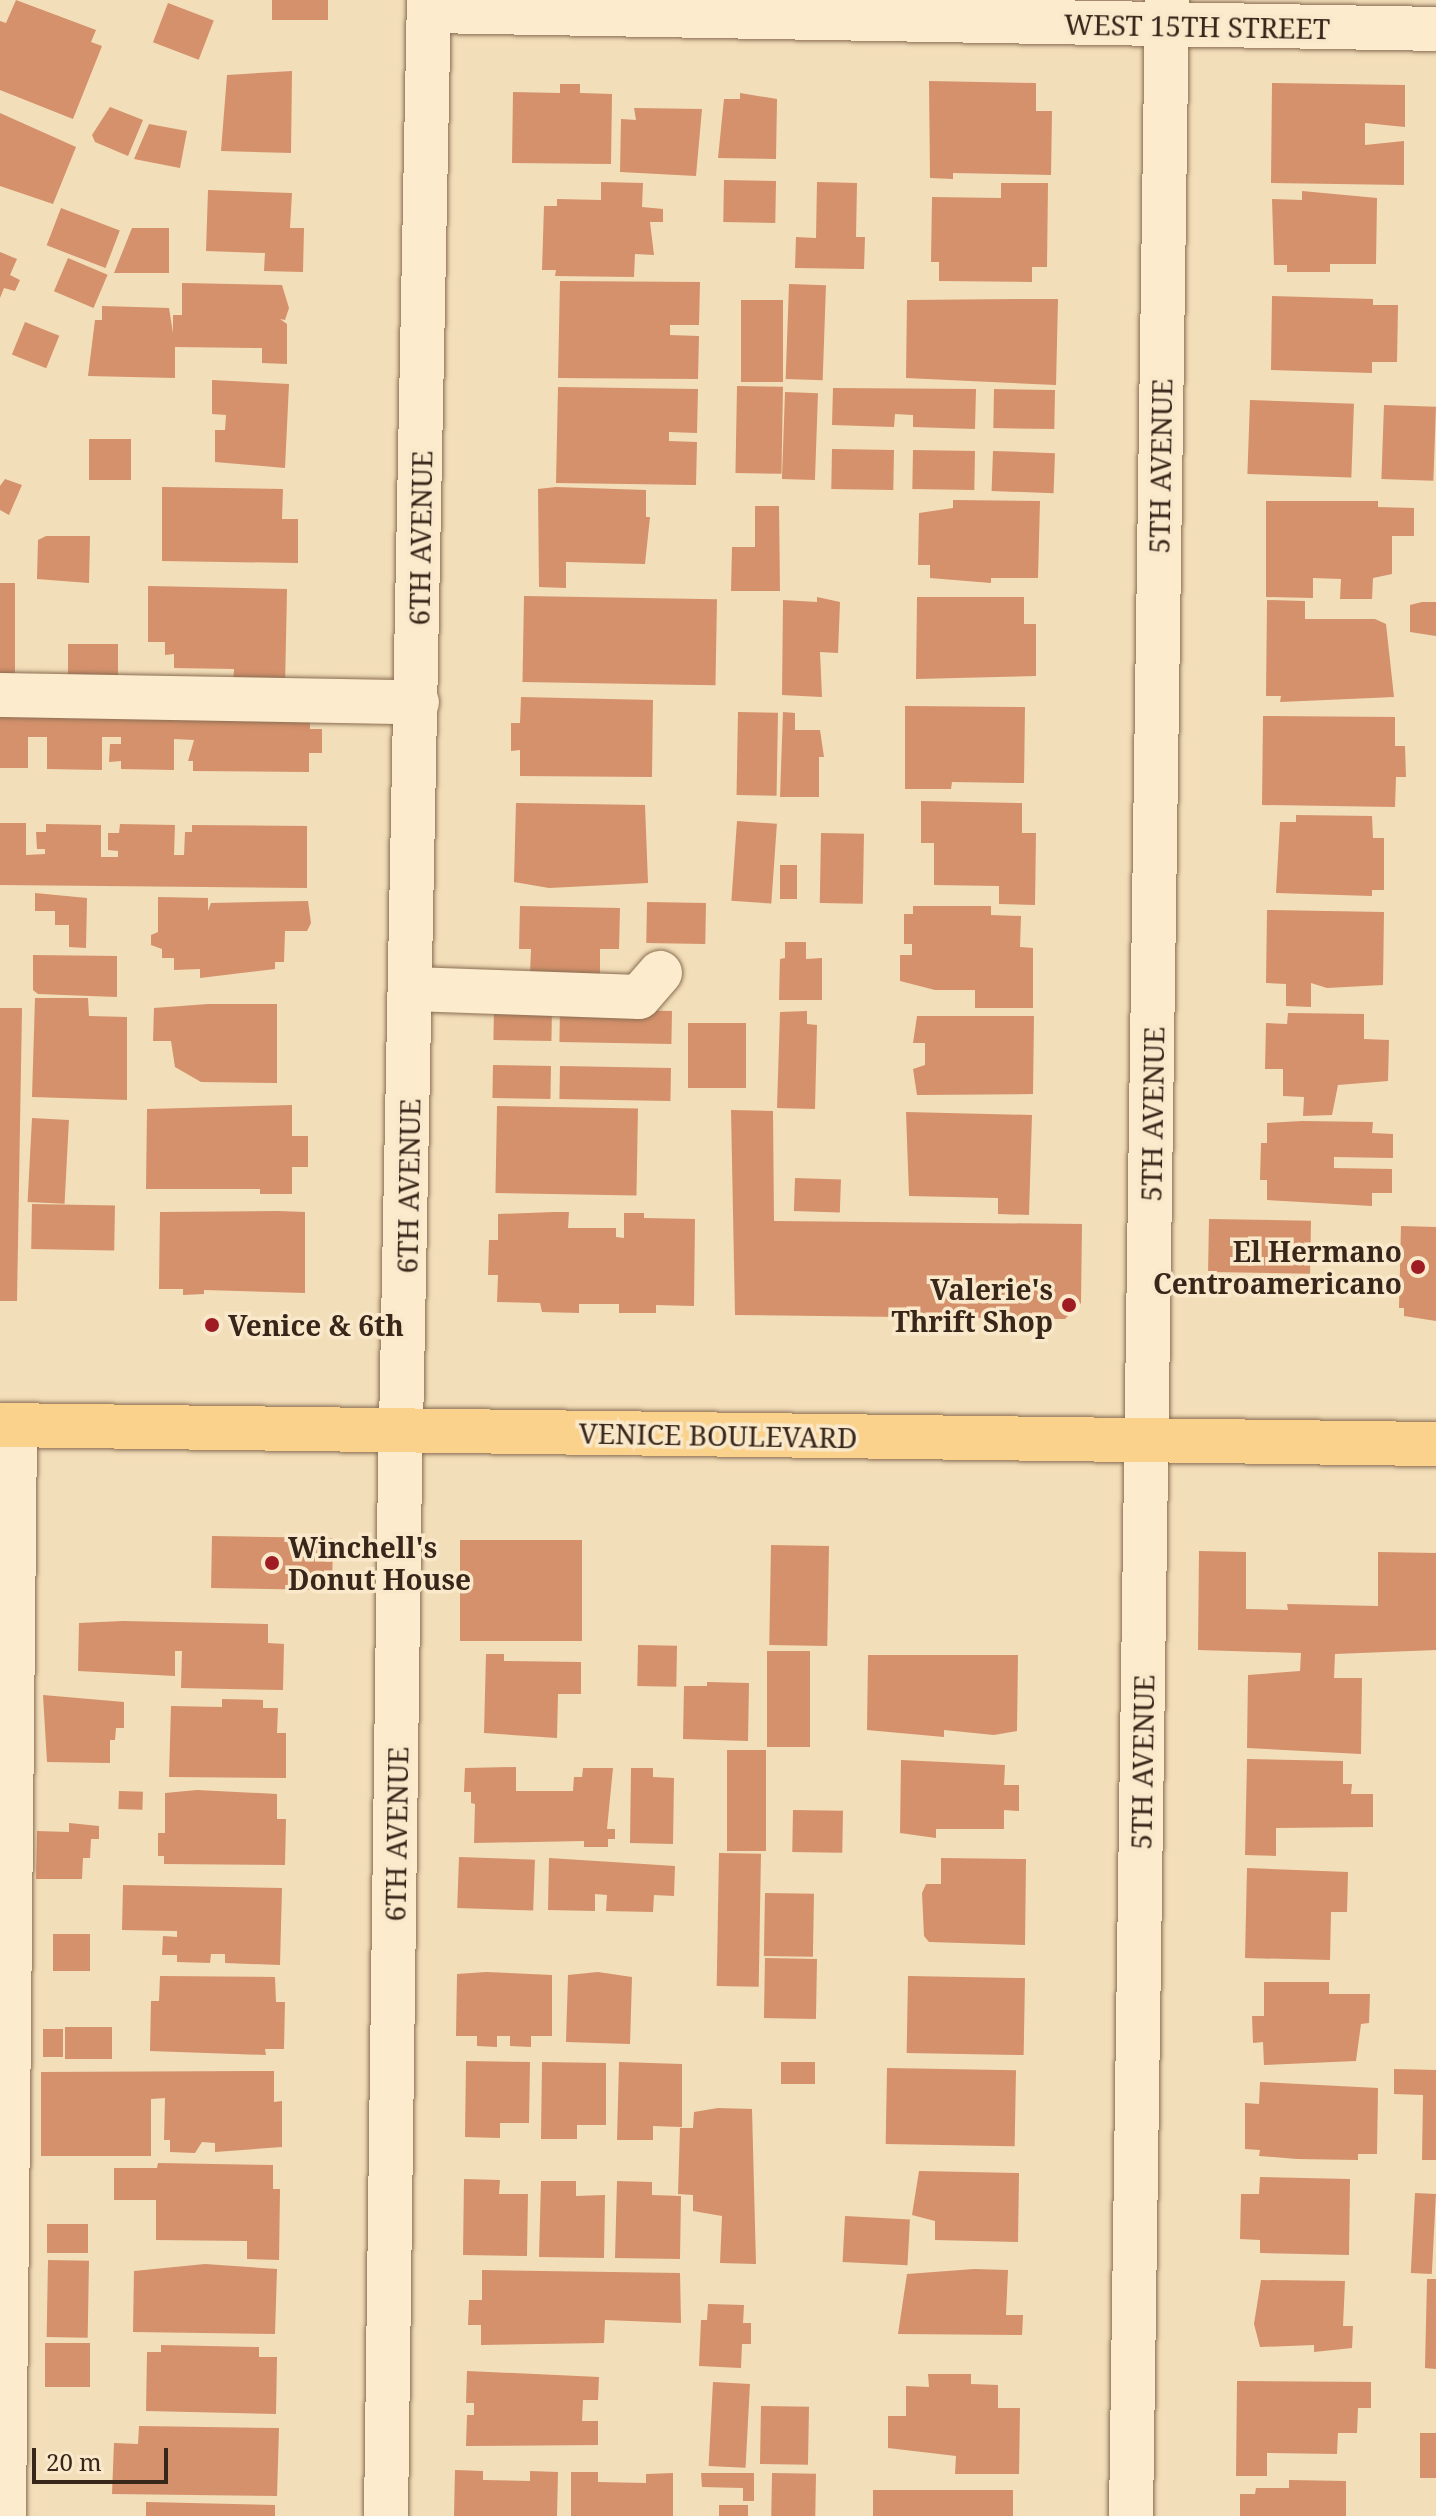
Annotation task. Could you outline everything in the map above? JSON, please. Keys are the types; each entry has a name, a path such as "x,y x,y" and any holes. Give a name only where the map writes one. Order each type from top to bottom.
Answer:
{"main road":[{"name":"VENICE BOULEVARD","path":"8,1425 1436,1444"}],"street":[{"name":"WEST 15TH STREET","path":"429,5 1167,13 1436,29"},
{"name":"6TH AVENUE","path":"386,2516 429,5"},
{"name":"5TH AVENUE","path":"1131,2516 1167,13"},
{"path":"0,695 417,702"},
{"path":"412,989 639,997 660,973"},
{"path":"4,2516 8,1425"}],"building":[{"path":"16,0 96,30 91,42 102,46 73,119 0,90 0,21 6,23"},
{"path":"272,0 328,0 328,20 272,20"},
{"path":"168,3 214,21 199,60 153,42"},
{"path":"292,71 291,153 221,151 227,75"},
{"path":"929,81 1036,83 1036,111 1052,111 1051,175 953,173 953,179 930,178"},
{"path":"1272,83 1405,85 1405,127 1365,123 1365,145 1404,141 1404,185 1271,183"},
{"path":"560,84 580,84 580,93 612,94 611,164 512,163 513,92 560,93"},
{"path":"740,93 777,99 776,159 718,158 724,99 740,99"},
{"path":"110,107 143,120 128,156 95,142 92,135"},
{"path":"634,108 702,109 696,176 620,172 621,119 636,120"},
{"path":"0,113 76,147 53,204 0,186"},
{"path":"149,124 187,131 180,168 134,159"},
{"path":"724,180 776,181 775,223 723,222"},
{"path":"601,182 643,183 642,207 663,209 663,222 650,222 654,255 635,254 634,277 555,276 556,270 542,270 544,206 557,206 557,199 601,200"},
{"path":"817,182 857,183 856,237 865,237 864,269 795,268 796,237 816,238"},
{"path":"1001,183 1048,183 1047,267 1032,267 1032,282 939,281 939,262 931,262 932,197 1001,198"},
{"path":"208,190 292,193 290,228 304,228 303,272 264,271 265,253 206,251"},
{"path":"1302,191 1377,198 1376,264 1330,264 1330,272 1287,272 1287,265 1274,265 1272,199 1302,200"},
{"path":"61,208 120,231 105,268 47,245"},
{"path":"132,228 169,228 169,273 114,273"},
{"path":"0,252 17,259 10,275 20,280 15,291 4,288 0,298"},
{"path":"68,258 108,275 94,308 54,291"},
{"path":"560,281 700,282 699,325 670,325 670,335 699,336 698,379 558,378"},
{"path":"182,283 282,285 289,308 285,320 280,319 287,324 287,364 262,363 262,348 175,347 175,378 88,376 95,320 102,320 102,306 169,308 173,333 173,315 182,315"},
{"path":"789,284 826,285 823,380 786,379"},
{"path":"1272,296 1373,299 1373,305 1398,305 1397,362 1372,362 1372,373 1271,370"},
{"path":"1058,299 1056,385 906,378 907,300"},
{"path":"741,300 783,300 783,382 741,382"},
{"path":"25,322 59,336 46,368 12,354"},
{"path":"212,380 289,384 285,468 215,462 215,430 225,430 226,415 212,414"},
{"path":"737,386 783,387 781,474 735,473"},
{"path":"558,387 698,389 697,433 669,432 669,441 697,442 696,485 556,483"},
{"path":"833,388 976,389 975,429 913,427 913,415 895,414 894,427 832,425"},
{"path":"994,389 1055,390 1054,429 993,428"},
{"path":"785,392 818,393 815,480 782,479"},
{"path":"1250,400 1354,404 1351,478 1247,474"},
{"path":"1384,405 1436,407 1433,481 1381,479"},
{"path":"89,439 131,439 131,480 89,480"},
{"path":"832,449 894,450 893,490 831,489"},
{"path":"913,450 975,451 974,490 912,489"},
{"path":"993,451 1055,453 1054,493 992,491"},
{"path":"5,479 22,485 9,515 0,510 0,486"},
{"path":"162,487 283,489 282,519 298,519 298,563 162,561"},
{"path":"538,489 646,490 646,517 650,517 645,564 566,562 566,588 539,587"},
{"path":"953,500 1040,501 1038,578 991,578 991,583 930,578 930,565 918,565 919,513 953,508"},
{"path":"1266,501 1378,501 1378,507 1414,508 1414,536 1392,536 1392,574 1373,578 1372,599 1340,599 1341,579 1313,578 1313,598 1266,597"},
{"path":"755,506 779,506 780,591 731,591 732,547 755,547"},
{"path":"46,536 90,536 89,583 37,579 38,540"},
{"path":"0,583 15,583 15,685 0,685"},
{"path":"148,586 287,589 285,688 233,686 234,669 174,668 174,654 165,655 165,642 148,642"},
{"path":"524,596 717,599 715,685 522,682"},
{"path":"817,597 840,602 838,653 820,652 822,697 782,695 783,600 817,602"},
{"path":"917,597 1024,597 1024,624 1036,624 1036,676 916,679"},
{"path":"1267,600 1305,601 1305,619 1375,619 1386,624 1394,697 1280,702 1281,696 1266,696"},
{"path":"1436,602 1436,636 1410,632 1410,605"},
{"path":"68,644 118,644 118,682 68,682"},
{"path":"521,697 653,700 652,777 520,776 520,750 511,751 511,723 520,723"},
{"path":"905,706 1025,707 1024,783 952,782 951,789 905,789"},
{"path":"310,709 310,729 322,729 322,753 309,753 309,772 193,771 193,761 188,761 194,740 174,739 174,770 121,769 121,761 109,762 110,744 121,744 121,737 102,737 102,770 47,769 47,737 28,737 28,768 0,768 0,717"},
{"path":"738,712 778,713 777,796 737,795"},
{"path":"783,712 795,713 795,730 820,730 824,757 819,757 819,797 780,797"},
{"path":"1263,716 1395,717 1395,746 1405,746 1406,777 1396,777 1395,807 1262,805"},
{"path":"921,801 1022,803 1022,833 1036,833 1035,905 999,904 999,886 934,885 934,843 921,843"},
{"path":"516,803 645,805 648,883 549,888 514,882"},
{"path":"1296,815 1372,816 1373,838 1384,838 1384,890 1372,890 1372,896 1276,893 1280,822 1296,822"},
{"path":"737,821 777,824 771,904 731,901"},
{"path":"0,823 26,823 26,855 45,854 45,849 37,849 36,832 46,832 46,824 101,825 101,857 118,857 118,851 108,850 108,833 119,833 120,824 175,825 174,855 184,855 185,832 192,832 192,825 307,826 307,888 0,885"},
{"path":"821,833 864,834 863,904 820,903"},
{"path":"780,865 797,865 797,899 780,899"},
{"path":"35,893 87,898 86,948 69,947 69,925 55,925 55,911 35,911"},
{"path":"158,897 208,898 208,911 211,903 308,901 311,923 307,931 285,931 284,962 275,962 275,969 200,978 200,969 174,970 174,958 162,958 162,949 151,945 151,935 158,932"},
{"path":"647,902 706,903 705,944 646,943"},
{"path":"520,906 620,908 619,949 600,949 600,975 530,974 531,949 519,949"},
{"path":"913,906 991,906 991,915 1021,916 1020,947 1033,948 1033,1008 975,1008 975,990 935,990 900,981 900,955 912,955 912,944 904,944 904,914 913,914"},
{"path":"1267,910 1384,912 1383,985 1327,988 1311,983 1311,1007 1286,1006 1286,984 1266,983"},
{"path":"785,942 806,942 806,959 822,958 822,1000 779,1000 780,959 785,958"},
{"path":"33,955 117,956 117,997 38,994 33,990"},
{"path":"35,998 88,998 89,1016 127,1017 127,1100 32,1097"},
{"path":"277,1004 277,1083 201,1082 175,1067 171,1041 153,1041 154,1008"},
{"path":"494,1007 552,1008 551,1041 493,1040"},
{"path":"0,1008 22,1008 17,1301 0,1301"},
{"path":"560,1009 672,1011 671,1044 559,1042"},
{"path":"807,1011 807,1024 817,1025 815,1109 777,1108 780,1012"},
{"path":"1288,1013 1364,1014 1364,1039 1389,1040 1388,1081 1338,1085 1332,1115 1303,1116 1304,1097 1283,1096 1283,1069 1265,1069 1266,1023 1287,1024"},
{"path":"917,1016 1034,1016 1033,1094 917,1095 913,1069 925,1065 925,1043 913,1043"},
{"path":"688,1023 746,1023 746,1088 688,1088"},
{"path":"493,1065 551,1066 550,1099 492,1098"},
{"path":"560,1066 671,1068 670,1101 559,1099"},
{"path":"292,1105 292,1136 308,1136 308,1167 292,1167 292,1194 260,1194 260,1189 146,1189 147,1109"},
{"path":"497,1106 638,1108 636,1195 495,1193"},
{"path":"731,1110 773,1111 774,1221 1082,1224 1081,1303 1065,1319 735,1315"},
{"path":"906,1112 1032,1115 1029,1215 998,1214 998,1198 909,1196"},
{"path":"32,1118 69,1120 65,1204 28,1202"},
{"path":"1373,1122 1372,1133 1393,1134 1393,1158 1334,1157 1334,1168 1392,1169 1392,1193 1372,1193 1372,1206 1267,1200 1267,1180 1260,1180 1261,1143 1267,1143 1267,1123"},
{"path":"795,1178 841,1180 840,1213 794,1211"},
{"path":"32,1204 115,1205 114,1250 31,1249"},
{"path":"160,1212 305,1212 305,1293 204,1290 204,1294 183,1295 183,1289 159,1289"},
{"path":"569,1212 568,1228 616,1228 616,1237 624,1238 624,1213 644,1213 644,1218 695,1219 694,1306 656,1305 656,1313 619,1313 619,1304 579,1304 579,1313 542,1312 540,1303 497,1302 498,1275 488,1275 489,1240 498,1240 498,1214"},
{"path":"1209,1219 1311,1221 1310,1274 1208,1272"},
{"name":"El Hermano Centroamericano","path":"1401,1226 1436,1227 1436,1321 1404,1316 1404,1308 1399,1308"},
{"name":"Winchell's Donut House","path":"212,1536 333,1538 332,1590 211,1588"},
{"path":"460,1540 582,1540 582,1641 460,1641"},
{"path":"771,1545 829,1546 827,1646 769,1645"},
{"path":"1199,1551 1246,1552 1246,1609 1288,1610 1287,1604 1378,1606 1378,1552 1436,1553 1436,1650 1335,1654 1334,1678 1362,1678 1361,1754 1247,1748 1248,1675 1300,1671 1301,1653 1198,1650"},
{"path":"79,1623 268,1624 268,1643 284,1644 283,1690 181,1688 182,1651 175,1651 175,1676 78,1671"},
{"path":"638,1645 677,1646 676,1687 637,1686"},
{"path":"767,1651 810,1651 810,1747 767,1747"},
{"path":"486,1654 504,1654 504,1661 581,1662 581,1694 558,1694 557,1738 484,1733"},
{"path":"868,1655 1018,1655 1017,1731 994,1735 944,1730 944,1737 867,1730"},
{"path":"707,1682 749,1683 748,1741 683,1739 684,1686 707,1686"},
{"path":"43,1695 124,1702 124,1728 116,1728 115,1740 110,1740 110,1763 47,1762"},
{"path":"222,1699 263,1700 263,1708 278,1708 277,1733 286,1733 286,1778 169,1777 171,1706 222,1707"},
{"path":"727,1750 766,1750 766,1851 727,1851"},
{"path":"1247,1759 1343,1761 1343,1784 1352,1784 1351,1794 1373,1794 1373,1827 1276,1828 1276,1856 1245,1855"},
{"path":"901,1760 1005,1765 1004,1785 1019,1785 1019,1811 1004,1810 1004,1829 936,1829 936,1838 900,1833"},
{"path":"516,1767 516,1791 573,1791 574,1777 582,1777 583,1768 613,1768 607,1829 615,1829 615,1839 608,1839 608,1847 584,1847 584,1841 474,1843 475,1804 471,1803 471,1792 464,1792 465,1768"},
{"path":"631,1768 653,1768 653,1777 674,1778 673,1844 630,1843"},
{"path":"197,1790 277,1794 277,1819 286,1819 285,1865 164,1864 164,1856 158,1856 158,1833 165,1833 165,1793"},
{"path":"119,1791 143,1792 142,1810 118,1809"},
{"path":"793,1810 843,1811 842,1853 792,1852"},
{"path":"69,1823 99,1826 99,1839 91,1839 90,1858 83,1858 82,1879 36,1879 37,1831 69,1832"},
{"path":"719,1853 761,1854 759,1987 717,1986"},
{"path":"459,1857 535,1860 533,1911 457,1908"},
{"path":"549,1858 675,1866 674,1896 654,1895 653,1912 606,1911 607,1895 595,1894 595,1911 548,1910"},
{"path":"941,1858 1026,1859 1025,1945 929,1942 924,1936 922,1893 926,1884 941,1884"},
{"path":"1247,1868 1348,1872 1347,1912 1331,1912 1330,1960 1245,1958"},
{"path":"123,1885 282,1888 280,1965 225,1963 225,1954 211,1954 210,1963 177,1962 177,1955 162,1955 163,1936 177,1937 177,1931 122,1930"},
{"path":"765,1893 814,1894 813,1957 764,1956"},
{"path":"53,1934 90,1934 90,1971 53,1971"},
{"path":"765,1958 817,1959 816,2019 764,2018"},
{"path":"598,1972 632,1977 630,2044 566,2042 568,1975"},
{"path":"457,1974 552,1975 552,2036 531,2036 531,2047 510,2046 510,2036 497,2036 497,2047 477,2046 477,2036 456,2036"},
{"path":"160,1976 275,1977 276,2002 285,2002 284,2049 265,2049 266,2055 150,2051 151,2001 159,2001"},
{"path":"908,1976 1025,1978 1024,2055 907,2053"},
{"path":"1264,1982 1329,1982 1329,1994 1370,1994 1369,2023 1361,2024 1356,2061 1264,2065 1263,2042 1253,2043 1252,2016 1264,2016"},
{"path":"65,2027 112,2027 112,2059 65,2059"},
{"path":"43,2029 63,2029 63,2057 43,2057"},
{"path":"466,2061 530,2062 529,2123 500,2123 500,2138 465,2137"},
{"path":"542,2062 606,2063 606,2125 577,2125 577,2139 541,2139"},
{"path":"619,2062 682,2064 682,2127 653,2126 653,2140 617,2140"},
{"path":"781,2062 815,2062 815,2084 781,2084"},
{"path":"887,2068 1016,2070 1015,2146 886,2144"},
{"path":"1394,2069 1436,2070 1436,2160 1422,2160 1423,2095 1394,2094"},
{"path":"274,2071 274,2102 282,2101 282,2147 215,2152 215,2143 202,2142 195,2153 170,2152 170,2140 164,2140 165,2098 151,2099 151,2156 41,2156 41,2072"},
{"path":"1260,2082 1378,2088 1377,2154 1358,2154 1358,2160 1297,2159 1259,2156 1260,2150 1245,2149 1245,2103 1259,2104"},
{"path":"718,2108 752,2109 756,2264 720,2263 722,2216 693,2211 693,2195 678,2194 680,2128 693,2128 694,2112"},
{"path":"158,2163 273,2165 273,2189 280,2189 279,2260 247,2259 247,2241 156,2240 156,2200 114,2200 114,2168 157,2168"},
{"path":"919,2171 1019,2173 1018,2242 935,2240 935,2221 912,2215"},
{"path":"1260,2177 1350,2179 1349,2255 1260,2253 1260,2240 1240,2239 1241,2194 1259,2194"},
{"path":"464,2179 500,2180 499,2194 528,2194 527,2256 463,2255"},
{"path":"541,2181 576,2181 576,2196 605,2195 604,2258 539,2257"},
{"path":"617,2181 652,2182 652,2195 681,2196 680,2259 615,2258"},
{"path":"1415,2193 1436,2194 1432,2274 1411,2273"},
{"path":"845,2216 910,2219 908,2265 843,2262"},
{"path":"47,2224 88,2224 88,2253 47,2253"},
{"path":"48,2260 89,2261 88,2338 47,2337"},
{"path":"205,2264 277,2269 275,2334 133,2332 134,2271"},
{"path":"482,2270 680,2273 681,2323 605,2320 604,2343 481,2345 481,2325 468,2325 469,2300 482,2300"},
{"path":"1008,2270 1006,2315 1023,2315 1022,2335 898,2334 907,2274"},
{"path":"1427,2279 1436,2279 1436,2369 1425,2368"},
{"path":"1261,2280 1345,2281 1343,2326 1353,2326 1352,2348 1314,2352 1314,2345 1260,2347 1254,2324"},
{"path":"708,2304 744,2305 743,2323 751,2323 751,2344 742,2344 741,2368 699,2366 701,2320 707,2320"},
{"path":"45,2343 90,2343 90,2387 45,2387"},
{"path":"161,2345 259,2347 259,2357 277,2357 276,2414 146,2411 147,2352 161,2352"},
{"path":"467,2371 599,2377 598,2400 583,2400 582,2421 598,2421 598,2445 466,2446 467,2415 474,2415 474,2403 466,2403"},
{"path":"928,2374 971,2374 971,2384 998,2385 998,2408 1020,2408 1019,2474 955,2474 956,2456 888,2448 888,2416 906,2416 906,2386 929,2387"},
{"path":"1237,2381 1371,2382 1371,2408 1358,2408 1357,2433 1338,2433 1337,2454 1267,2453 1267,2476 1236,2476"},
{"path":"713,2382 750,2384 746,2468 709,2466"},
{"path":"761,2406 809,2407 808,2465 760,2464"},
{"path":"139,2426 279,2428 277,2496 112,2494 114,2443 138,2444"},
{"path":"1420,2433 1436,2433 1436,2478 1420,2478"},
{"path":"455,2470 483,2471 483,2480 530,2481 530,2471 558,2472 557,2516 454,2516"},
{"path":"571,2472 598,2472 598,2482 646,2483 646,2474 673,2473 673,2516 571,2516"},
{"path":"701,2473 754,2473 754,2501 743,2501 743,2488 702,2487"},
{"path":"772,2473 816,2474 815,2516 771,2516"},
{"path":"1289,2480 1346,2481 1346,2516 1240,2516 1240,2494 1255,2494 1256,2488 1289,2488"},
{"path":"873,2490 1013,2490 1013,2516 873,2516"},
{"path":"146,2502 275,2505 275,2516 146,2516"},
{"path":"719,2505 748,2505 748,2516 719,2516"}],"place":[{"name":"El Hermano Centroamericano","path":"1418,1267"},
{"name":"Valerie's Thrift Shop","path":"1069,1305"},
{"name":"Venice & 6th","path":"212,1325"},
{"name":"Winchell's Donut House","path":"272,1563"}]}
